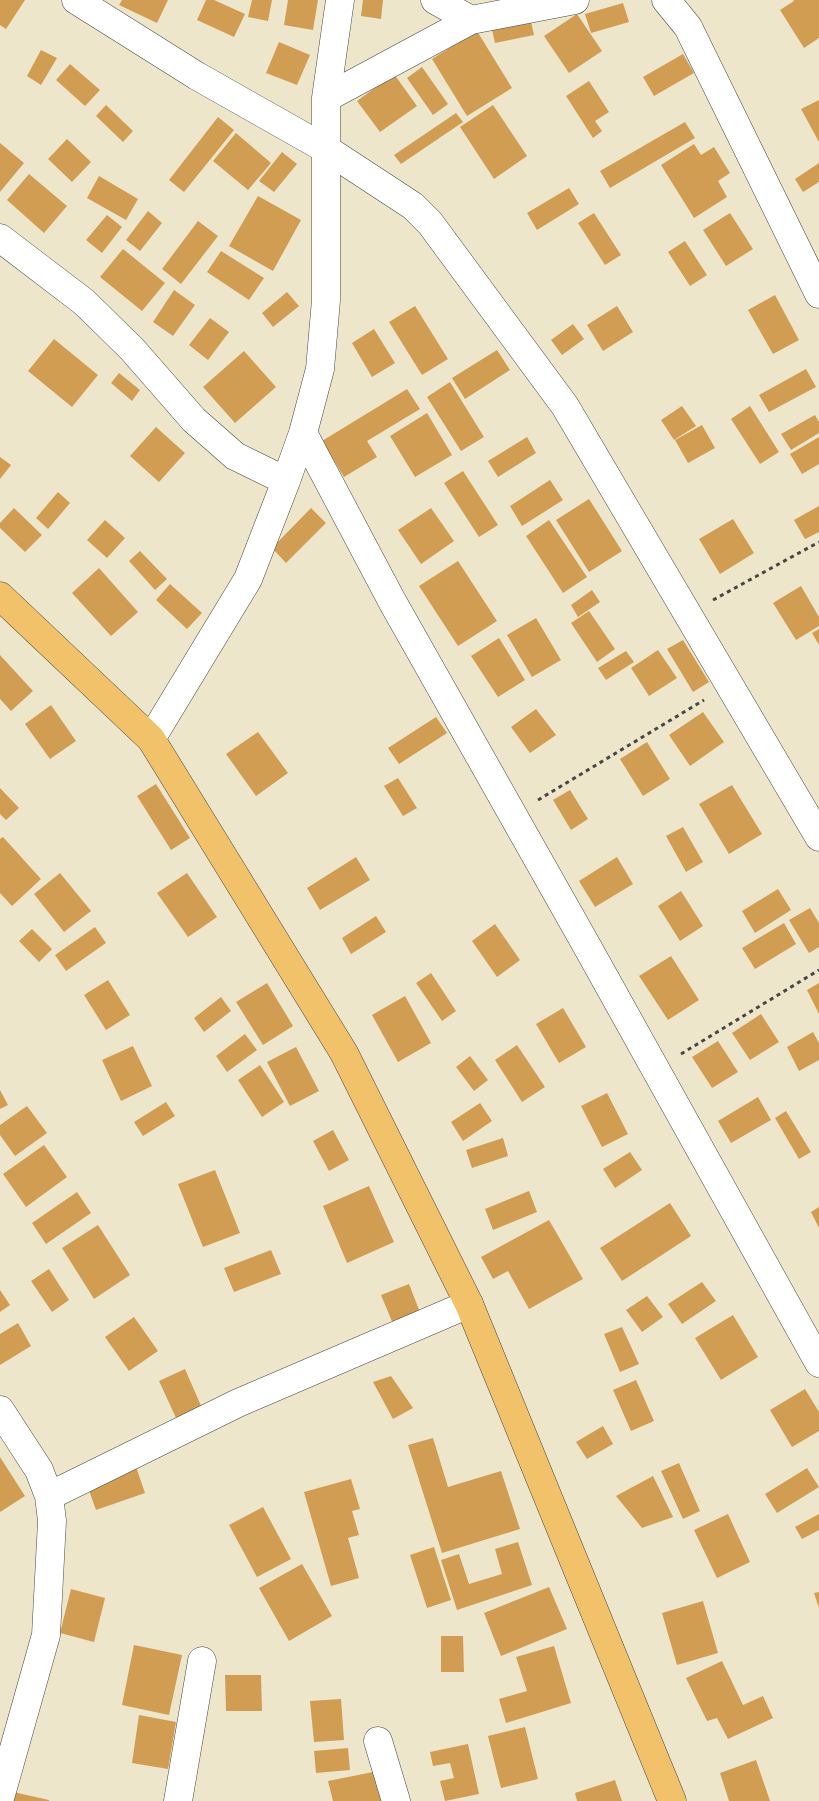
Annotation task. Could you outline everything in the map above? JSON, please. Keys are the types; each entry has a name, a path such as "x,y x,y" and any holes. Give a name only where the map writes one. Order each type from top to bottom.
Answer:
{"main road":[{"path":"0,596 151,739 344,1053 469,1304 672,1801"}],"street":[{"path":"76,0 197,76 326,149 413,206 430,224 565,406 819,837"},
{"path":"151,739 248,579 303,433 320,369 326,300 326,98 340,0"},
{"path":"435,0 471,20"},
{"path":"326,98 471,20 575,0"},
{"path":"666,0 688,28 819,294"},
{"path":"0,238 84,302 132,349 194,420 234,456 286,481"},
{"path":"303,433 392,601 819,1362"},
{"path":"49,1496 238,1403 469,1304"},
{"path":"0,1410 38,1470 49,1496 52,1521 46,1635 0,1798"},
{"path":"178,1801 202,1661"},
{"path":"378,1741 396,1801"}],"path":[{"path":"688,613 819,542"},
{"path":"513,815 730,684"},
{"path":"656,1069 819,970"}],"building":[{"path":"0,0 25,0 6,29 0,25"},
{"path":"122,0 168,0 157,23 119,5"},
{"path":"206,0 214,0 245,14 234,37 197,20"},
{"path":"252,0 272,0 268,21 248,17"},
{"path":"288,0 318,0 313,30 284,25"},
{"path":"363,0 383,0 381,19 361,16"},
{"path":"793,0 819,0 819,38 804,48 780,10"},
{"path":"623,3 629,22 591,33 585,14"},
{"path":"577,14 602,51 569,73 544,36"},
{"path":"530,17 534,35 495,43 491,25"},
{"path":"477,31 512,88 467,116 432,59"},
{"path":"279,42 310,55 297,85 266,73"},
{"path":"41,50 57,58 41,85 27,76"},
{"path":"683,54 694,73 654,96 643,77"},
{"path":"70,64 100,90 85,106 56,80"},
{"path":"422,67 448,104 433,115 407,78"},
{"path":"394,74 417,106 380,132 357,101"},
{"path":"589,81 609,112 595,121 602,131 593,138 566,96"},
{"path":"819,100 819,142 801,109"},
{"path":"106,105 133,131 123,142 96,116"},
{"path":"493,105 527,156 494,179 460,127"},
{"path":"456,113 463,122 401,164 394,155"},
{"path":"218,117 234,130 184,192 169,180"},
{"path":"685,122 695,138 610,188 600,171"},
{"path":"236,133 271,163 248,190 213,161"},
{"path":"67,139 91,162 72,182 48,159"},
{"path":"0,143 24,163 0,192"},
{"path":"694,144 701,155 714,147 730,173 718,181 727,197 694,218 661,165"},
{"path":"282,152 297,164 274,192 259,181"},
{"path":"819,163 819,182 803,192 795,179"},
{"path":"29,174 67,206 44,233 7,200"},
{"path":"99,176 138,199 126,220 87,198"},
{"path":"569,188 579,204 537,230 527,213"},
{"path":"258,196 301,220 273,271 229,246"},
{"path":"148,211 162,223 140,251 126,240"},
{"path":"594,213 621,255 605,265 578,223"},
{"path":"730,213 753,249 726,266 703,230"},
{"path":"107,215 122,227 102,253 86,240"},
{"path":"198,221 218,236 181,284 162,269"},
{"path":"685,241 707,275 690,286 668,252"},
{"path":"123,249 165,283 142,311 100,277"},
{"path":"221,251 264,278 249,300 207,272"},
{"path":"174,290 195,305 173,336 153,322"},
{"path":"287,292 299,306 273,327 262,313"},
{"path":"775,295 799,340 773,354 748,310"},
{"path":"415,306 448,359 422,375 389,322"},
{"path":"617,306 633,332 603,351 587,325"},
{"path":"210,318 229,332 208,360 189,345"},
{"path":"573,324 584,339 562,355 551,340"},
{"path":"374,329 395,363 372,377 352,343"},
{"path":"54,339 98,375 72,407 28,371"},
{"path":"497,350 510,370 465,399 452,378"},
{"path":"244,351 276,387 235,423 203,387"},
{"path":"806,369 816,387 769,412 759,395"},
{"path":"119,373 140,390 132,401 111,383"},
{"path":"450,382 484,437 461,451 427,397"},
{"path":"407,389 420,409 367,441 377,457 344,477 322,441"},
{"path":"682,406 696,426 674,440 661,420"},
{"path":"750,406 779,452 760,464 731,419"},
{"path":"427,413 452,455 415,477 390,436"},
{"path":"815,415 819,422 819,433 791,450 781,434"},
{"path":"702,425 715,448 688,463 675,440"},
{"path":"156,427 185,453 159,482 130,456"},
{"path":"527,437 536,453 498,477 488,461"},
{"path":"819,437 819,464 802,474 790,454"},
{"path":"0,457 11,465 0,479"},
{"path":"463,471 498,525 479,537 444,483"},
{"path":"550,480 563,500 522,526 510,506"},
{"path":"58,492 70,503 48,529 36,518"},
{"path":"589,499 622,551 589,572 556,520"},
{"path":"819,506 819,532 805,539 794,520"},
{"path":"14,508 42,535 25,552 0,528 0,523"},
{"path":"311,508 326,523 286,563 272,548"},
{"path":"431,508 454,541 421,564 398,530"},
{"path":"733,519 754,553 720,574 699,539"},
{"path":"105,520 125,538 107,558 87,540"},
{"path":"549,520 587,577 563,593 526,536"},
{"path":"140,551 167,579 155,590 129,561"},
{"path":"458,561 497,621 458,646 419,586"},
{"path":"99,568 138,612 111,636 72,593"},
{"path":"170,584 202,613 187,629 156,600"},
{"path":"801,586 819,617 819,626 796,640 773,603"},
{"path":"592,590 600,602 578,617 571,605"},
{"path":"589,611 615,649 597,662 571,623"},
{"path":"536,618 561,660 532,677 507,635"},
{"path":"819,629 819,645 812,633"},
{"path":"499,638 525,680 498,697 471,656"},
{"path":"683,640 709,682 693,692 667,649"},
{"path":"658,650 677,678 649,696 631,668"},
{"path":"626,651 634,662 606,680 598,668"},
{"path":"0,655 33,691 11,711 0,699"},
{"path":"51,705 76,741 50,759 25,724"},
{"path":"536,709 556,735 530,753 511,727"},
{"path":"703,712 724,742 690,766 669,735"},
{"path":"436,717 447,733 399,764 388,748"},
{"path":"258,732 288,773 256,796 226,754"},
{"path":"647,742 670,779 643,796 620,759"},
{"path":"398,778 417,808 403,816 384,786"},
{"path":"156,784 190,838 171,850 137,796"},
{"path":"732,785 762,834 729,854 699,804"},
{"path":"0,788 19,808 6,820 0,814"},
{"path":"570,790 588,819 571,830 553,800"},
{"path":"683,827 703,862 686,872 666,836"},
{"path":"3,837 41,879 12,906 0,893 0,839"},
{"path":"356,857 370,880 320,910 307,888"},
{"path":"617,857 633,884 595,907 579,881"},
{"path":"60,873 91,911 64,932 34,894"},
{"path":"187,873 217,917 188,937 157,893"},
{"path":"778,889 791,910 755,933 742,911"},
{"path":"681,891 703,926 680,941 658,906"},
{"path":"810,908 819,923 819,947 809,953 789,920"},
{"path":"376,916 386,932 351,954 342,938"},
{"path":"784,923 796,944 755,969 742,948"},
{"path":"495,924 520,960 497,977 472,941"},
{"path":"95,927 106,943 66,971 55,955"},
{"path":"32,929 52,949 39,962 19,941"},
{"path":"671,956 699,1000 668,1020 639,976"},
{"path":"431,973 456,1011 442,1021 416,983"},
{"path":"108,980 130,1015 106,1030 84,995"},
{"path":"267,983 293,1026 263,1045 236,1002"},
{"path":"819,983 819,1014 807,990"},
{"path":"405,996 431,1043 398,1062 372,1015"},
{"path":"221,997 231,1011 204,1032 194,1018"},
{"path":"563,1008 586,1047 559,1063 536,1024"},
{"path":"761,1014 779,1042 750,1060 732,1033"},
{"path":"813,1032 819,1043 819,1060 799,1071 787,1047"},
{"path":"245,1034 257,1050 227,1072 216,1056"},
{"path":"718,1041 738,1072 712,1088 692,1057"},
{"path":"517,1045 545,1087 522,1102 495,1060"},
{"path":"133,1046 152,1086 121,1101 102,1060"},
{"path":"296,1047 319,1091 290,1106 267,1062"},
{"path":"470,1056 488,1080 474,1091 456,1067"},
{"path":"260,1065 284,1102 262,1117 238,1080"},
{"path":"0,1090 8,1105 0,1109"},
{"path":"607,1093 628,1134 602,1147 581,1106"},
{"path":"758,1097 771,1120 731,1143 718,1121"},
{"path":"166,1102 175,1116 143,1136 134,1122"},
{"path":"480,1103 492,1121 463,1141 451,1122"},
{"path":"27,1106 47,1133 15,1156 0,1135 0,1125"},
{"path":"786,1111 811,1152 799,1159 775,1118"},
{"path":"333,1130 349,1160 329,1171 313,1141"},
{"path":"503,1138 508,1156 472,1168 466,1150"},
{"path":"44,1145 67,1177 26,1207 3,1174"},
{"path":"630,1152 642,1170 615,1188 603,1169"},
{"path":"215,1170 240,1233 203,1247 178,1184"},
{"path":"369,1186 394,1242 347,1263 323,1206"},
{"path":"529,1191 537,1212 493,1230 485,1209"},
{"path":"77,1192 91,1213 46,1244 32,1223"},
{"path":"670,1203 691,1236 622,1281 600,1248"},
{"path":"819,1207 819,1228 811,1212"},
{"path":"549,1220 583,1279 529,1309 508,1271 493,1279 481,1257"},
{"path":"98,1225 130,1275 94,1299 62,1248"},
{"path":"271,1250 281,1274 234,1292 224,1268"},
{"path":"49,1269 69,1300 52,1312 31,1281"},
{"path":"702,1282 716,1301 682,1324 668,1304"},
{"path":"409,1284 423,1320 396,1331 381,1295"},
{"path":"0,1290 10,1305 0,1312"},
{"path":"647,1296 663,1317 642,1332 626,1310"},
{"path":"733,1315 758,1357 721,1380 695,1338"},
{"path":"134,1317 158,1351 129,1371 105,1337"},
{"path":"18,1323 31,1346 0,1365 0,1334"},
{"path":"622,1327 639,1364 620,1372 604,1334"},
{"path":"185,1369 202,1408 177,1420 159,1381"},
{"path":"391,1376 413,1408 393,1419 373,1382"},
{"path":"636,1380 654,1421 631,1431 613,1390"},
{"path":"805,1389 819,1412 819,1431 792,1447 770,1410"},
{"path":"603,1426 613,1444 587,1459 576,1442"},
{"path":"433,1438 448,1487 501,1471 520,1529 442,1553 408,1445"},
{"path":"0,1457 25,1496 0,1512"},
{"path":"679,1463 700,1511 683,1519 661,1471"},
{"path":"136,1467 145,1493 96,1510 87,1485"},
{"path":"807,1468 819,1487 777,1513 765,1494"},
{"path":"653,1476 673,1517 642,1528 616,1496"},
{"path":"351,1479 360,1509 352,1511 359,1535 348,1538 359,1578 331,1586 304,1492"},
{"path":"263,1507 291,1559 257,1577 229,1525"},
{"path":"728,1514 750,1562 717,1578 694,1530"},
{"path":"819,1514 819,1530 802,1539 795,1527"},
{"path":"518,1542 532,1585 457,1610 441,1560 459,1554 469,1584 502,1574 495,1549"},
{"path":"434,1547 451,1600 427,1608 410,1555"},
{"path":"302,1564 332,1616 289,1641 259,1588"},
{"path":"549,1587 567,1629 501,1656 484,1613"},
{"path":"71,1589 105,1598 94,1642 60,1633"},
{"path":"819,1592 819,1608 814,1593"},
{"path":"703,1601 718,1653 677,1665 662,1613"},
{"path":"441,1636 463,1636 464,1672 441,1672"},
{"path":"134,1645 182,1655 169,1715 122,1705"},
{"path":"554,1646 571,1703 506,1723 499,1699 527,1691 516,1657"},
{"path":"722,1661 743,1705 763,1696 773,1718 728,1739 717,1718 707,1721 686,1678"},
{"path":"225,1675 261,1675 262,1711 226,1711"},
{"path":"341,1699 344,1740 314,1742 310,1701"},
{"path":"139,1715 176,1722 168,1769 132,1763"},
{"path":"525,1727 538,1779 501,1788 488,1736"},
{"path":"468,1744 479,1794 445,1801 440,1781 454,1778 450,1763 433,1766 430,1752"},
{"path":"348,1748 350,1770 316,1773 314,1751"},
{"path":"756,1760 770,1801 729,1801 720,1773"},
{"path":"378,1771 385,1801 333,1801 328,1781"},
{"path":"615,1780 622,1801 577,1801 575,1793"},
{"path":"13,1792 49,1800 49,1801 11,1801"}]}
